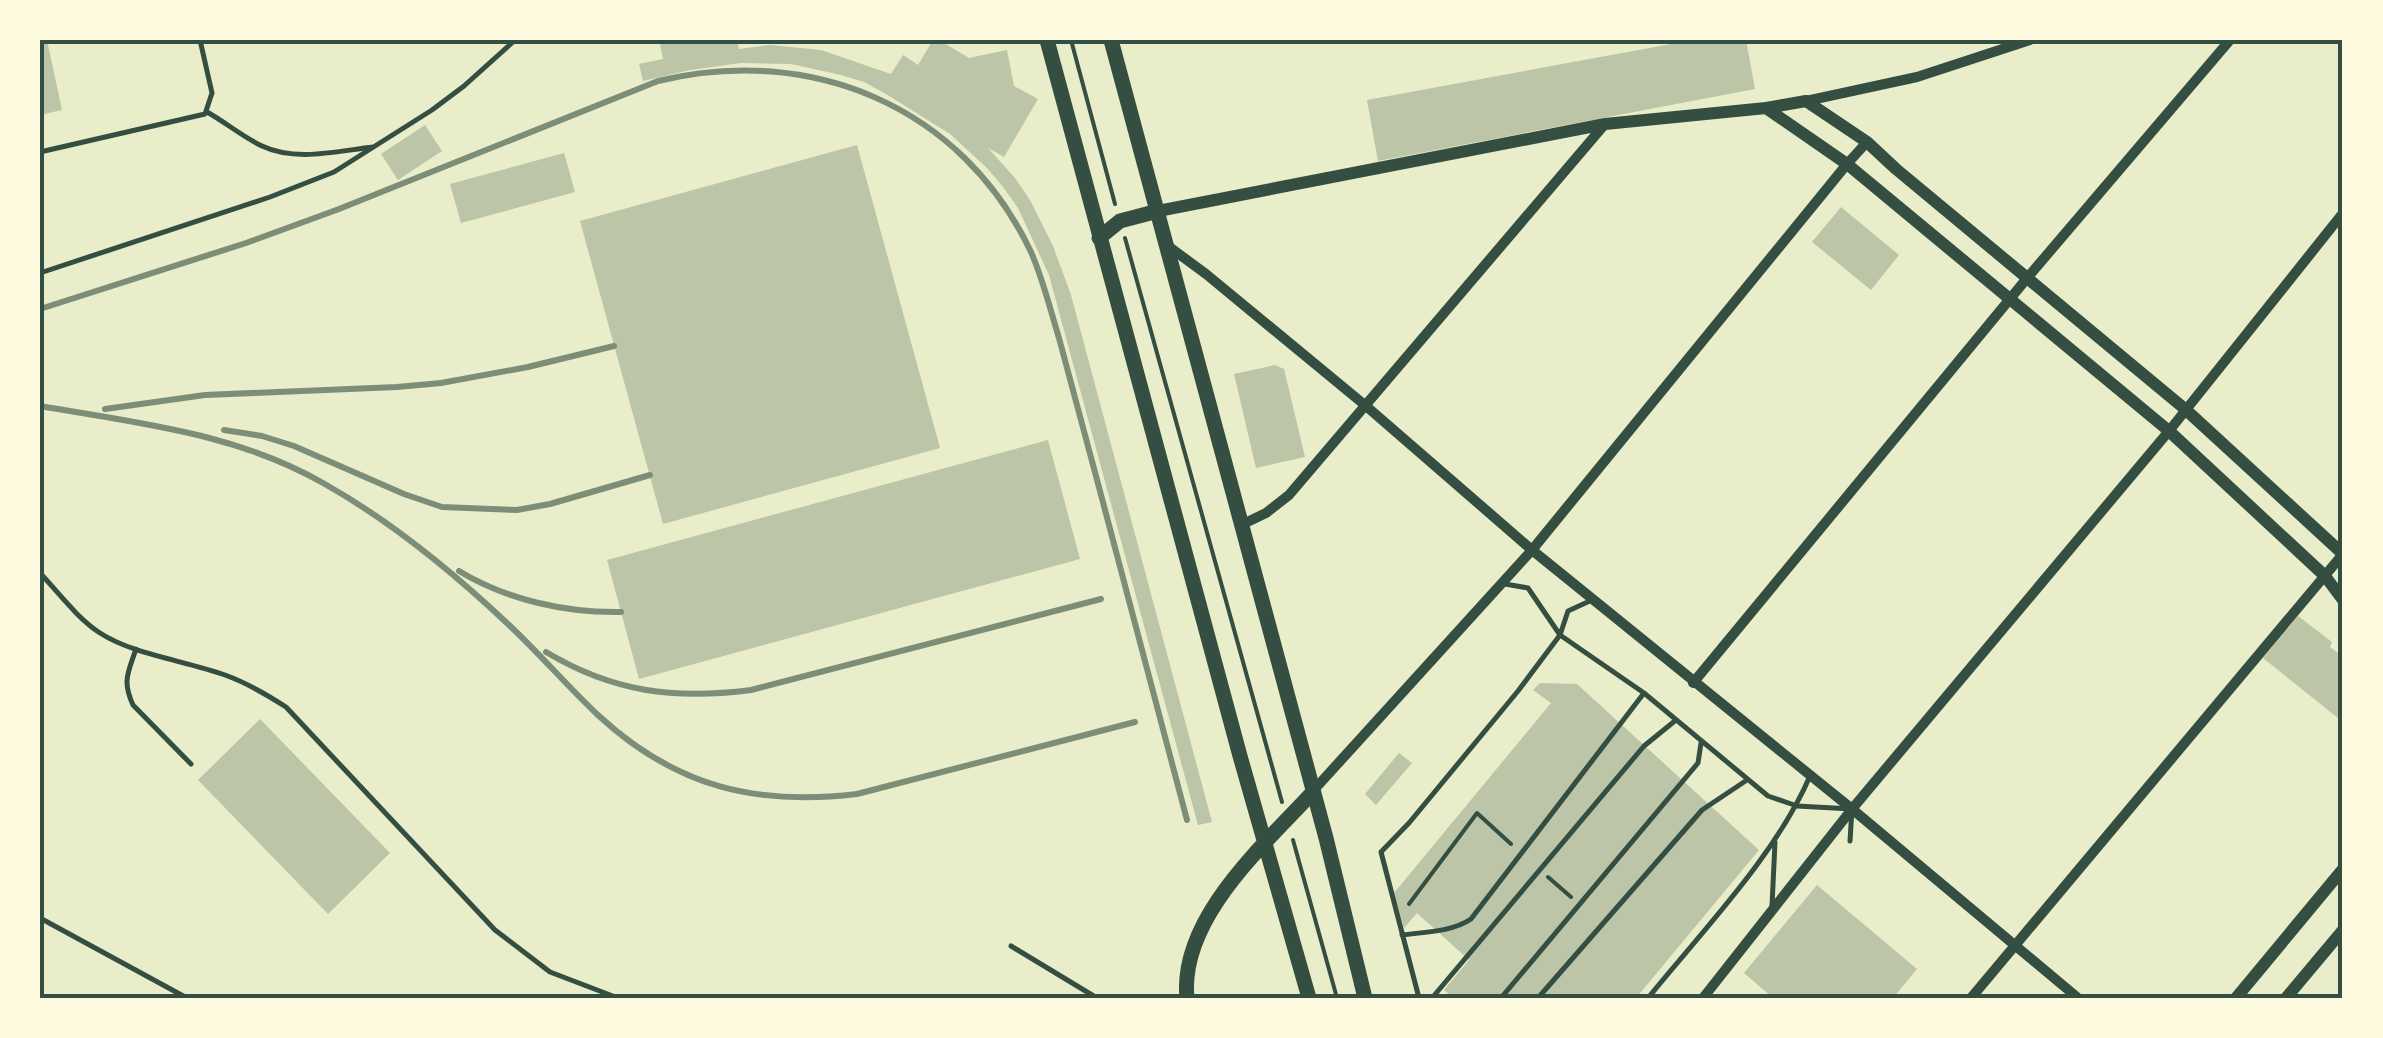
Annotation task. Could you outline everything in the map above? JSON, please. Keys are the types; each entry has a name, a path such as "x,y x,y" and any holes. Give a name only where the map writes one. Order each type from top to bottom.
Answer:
{"main road":[{"path":"1047,40 1309,998"},
{"path":"1111,40 1326,838 1365,998"},
{"path":"1099,238 1120,221 1158,211"},
{"path":"1188,998 1190,959 1200,930 1224,891 1312,793"}],"street":[{"path":"1158,211 1605,124 1806,101 1917,77 2030,40"},
{"path":"1693,683 2028,277 2230,40"},
{"path":"1806,101 1867,142 2028,277 2185,410 2343,554 1971,998"},
{"path":"1766,108 1847,164 2168,431 2325,576 2343,600"},
{"path":"1241,525 1266,513 1289,495 1605,124"},
{"path":"1312,793 1532,550 1867,142"},
{"path":"1704,998 1852,809 2168,431 2343,214"},
{"path":"1168,246 2078,998"},
{"path":"2236,998 2343,868"},
{"path":"2286,998 2343,930"}],"lane":[{"path":"40,152 202,116 207,112 212,92 200,40"},
{"path":"40,274 334,172 464,86 515,40"},
{"path":"207,112 261,146 286,153 374,147"},
{"path":"40,573 97,632 115,642 224,674 257,688 286,708 495,930 550,972 618,998"},
{"path":"1502,584 1528,588 1560,635 1644,692 1768,796 1797,806 1852,809 1850,841"},
{"path":"1419,998 1380,852 1409,823 1560,635 1568,611 1592,600"},
{"path":"137,648 125,683 133,705 191,764"},
{"path":"1402,935 1438,930 1471,919 1644,692"},
{"path":"1432,998 1644,746 1676,720"},
{"path":"1501,998 1698,763 1702,741"},
{"path":"1650,995 1776,839 1810,776"},
{"path":"1538,998 1702,810 1748,780"},
{"path":"1772,911 1776,839"},
{"path":"40,918 188,998"},
{"path":"1011,946 1097,998"}],"path":[{"path":"1071,40 1337,998"}],"building":[{"path":"40,40 47,40 62,110 40,115"},
{"path":"659,40 737,40 739,49 770,45 821,50 891,74 903,55 918,65 933,40 969,58 1007,50 1014,86 1038,99 1004,157 988,148 1030,200 1071,295 1212,822 1198,825 1049,275 1018,208 988,169 950,134 864,82 791,64 741,63 643,81 639,64 663,59"},
{"path":"1693,40 1746,40 1755,89 1378,161 1367,100"},
{"path":"425,125 442,151 398,180 381,154"},
{"path":"857,145 940,448 663,524 580,221"},
{"path":"564,153 575,192 461,223 450,184"},
{"path":"1841,207 1899,255 1871,290 1812,242"},
{"path":"1275,365 1284,369 1305,457 1256,468 1234,374"},
{"path":"1048,440 1080,559 639,679 607,560"},
{"path":"2298,616 2332,642 2330,647 2343,657 2343,718 2263,658"},
{"path":"1540,683 1577,684 1759,850 1636,998 1453,998 1444,990 1469,960 1417,913 1404,928 1394,893 1551,703 1533,690"},
{"path":"260,719 390,853 328,914 198,780"},
{"path":"1399,753 1412,763 1376,805 1365,794"},
{"path":"1817,885 1917,969 1893,998 1773,998 1744,973"}],"railway":[{"path":"40,309 339,209 658,81 715,72 771,72 825,80 876,98 923,124 965,158 1001,201 1031,252 1059,338 1187,820"},
{"path":"105,409 205,395 441,383 614,346"},
{"path":"40,406 221,441 256,452 323,483 397,530 443,566 628,740 658,760 719,786 785,797 857,794 1135,722"},
{"path":"224,430 294,446 442,507 517,510 650,475"},
{"path":"459,571 497,590 537,603 621,612"},
{"path":"546,652 595,676 645,690 723,693 751,690 1101,599"}]}
